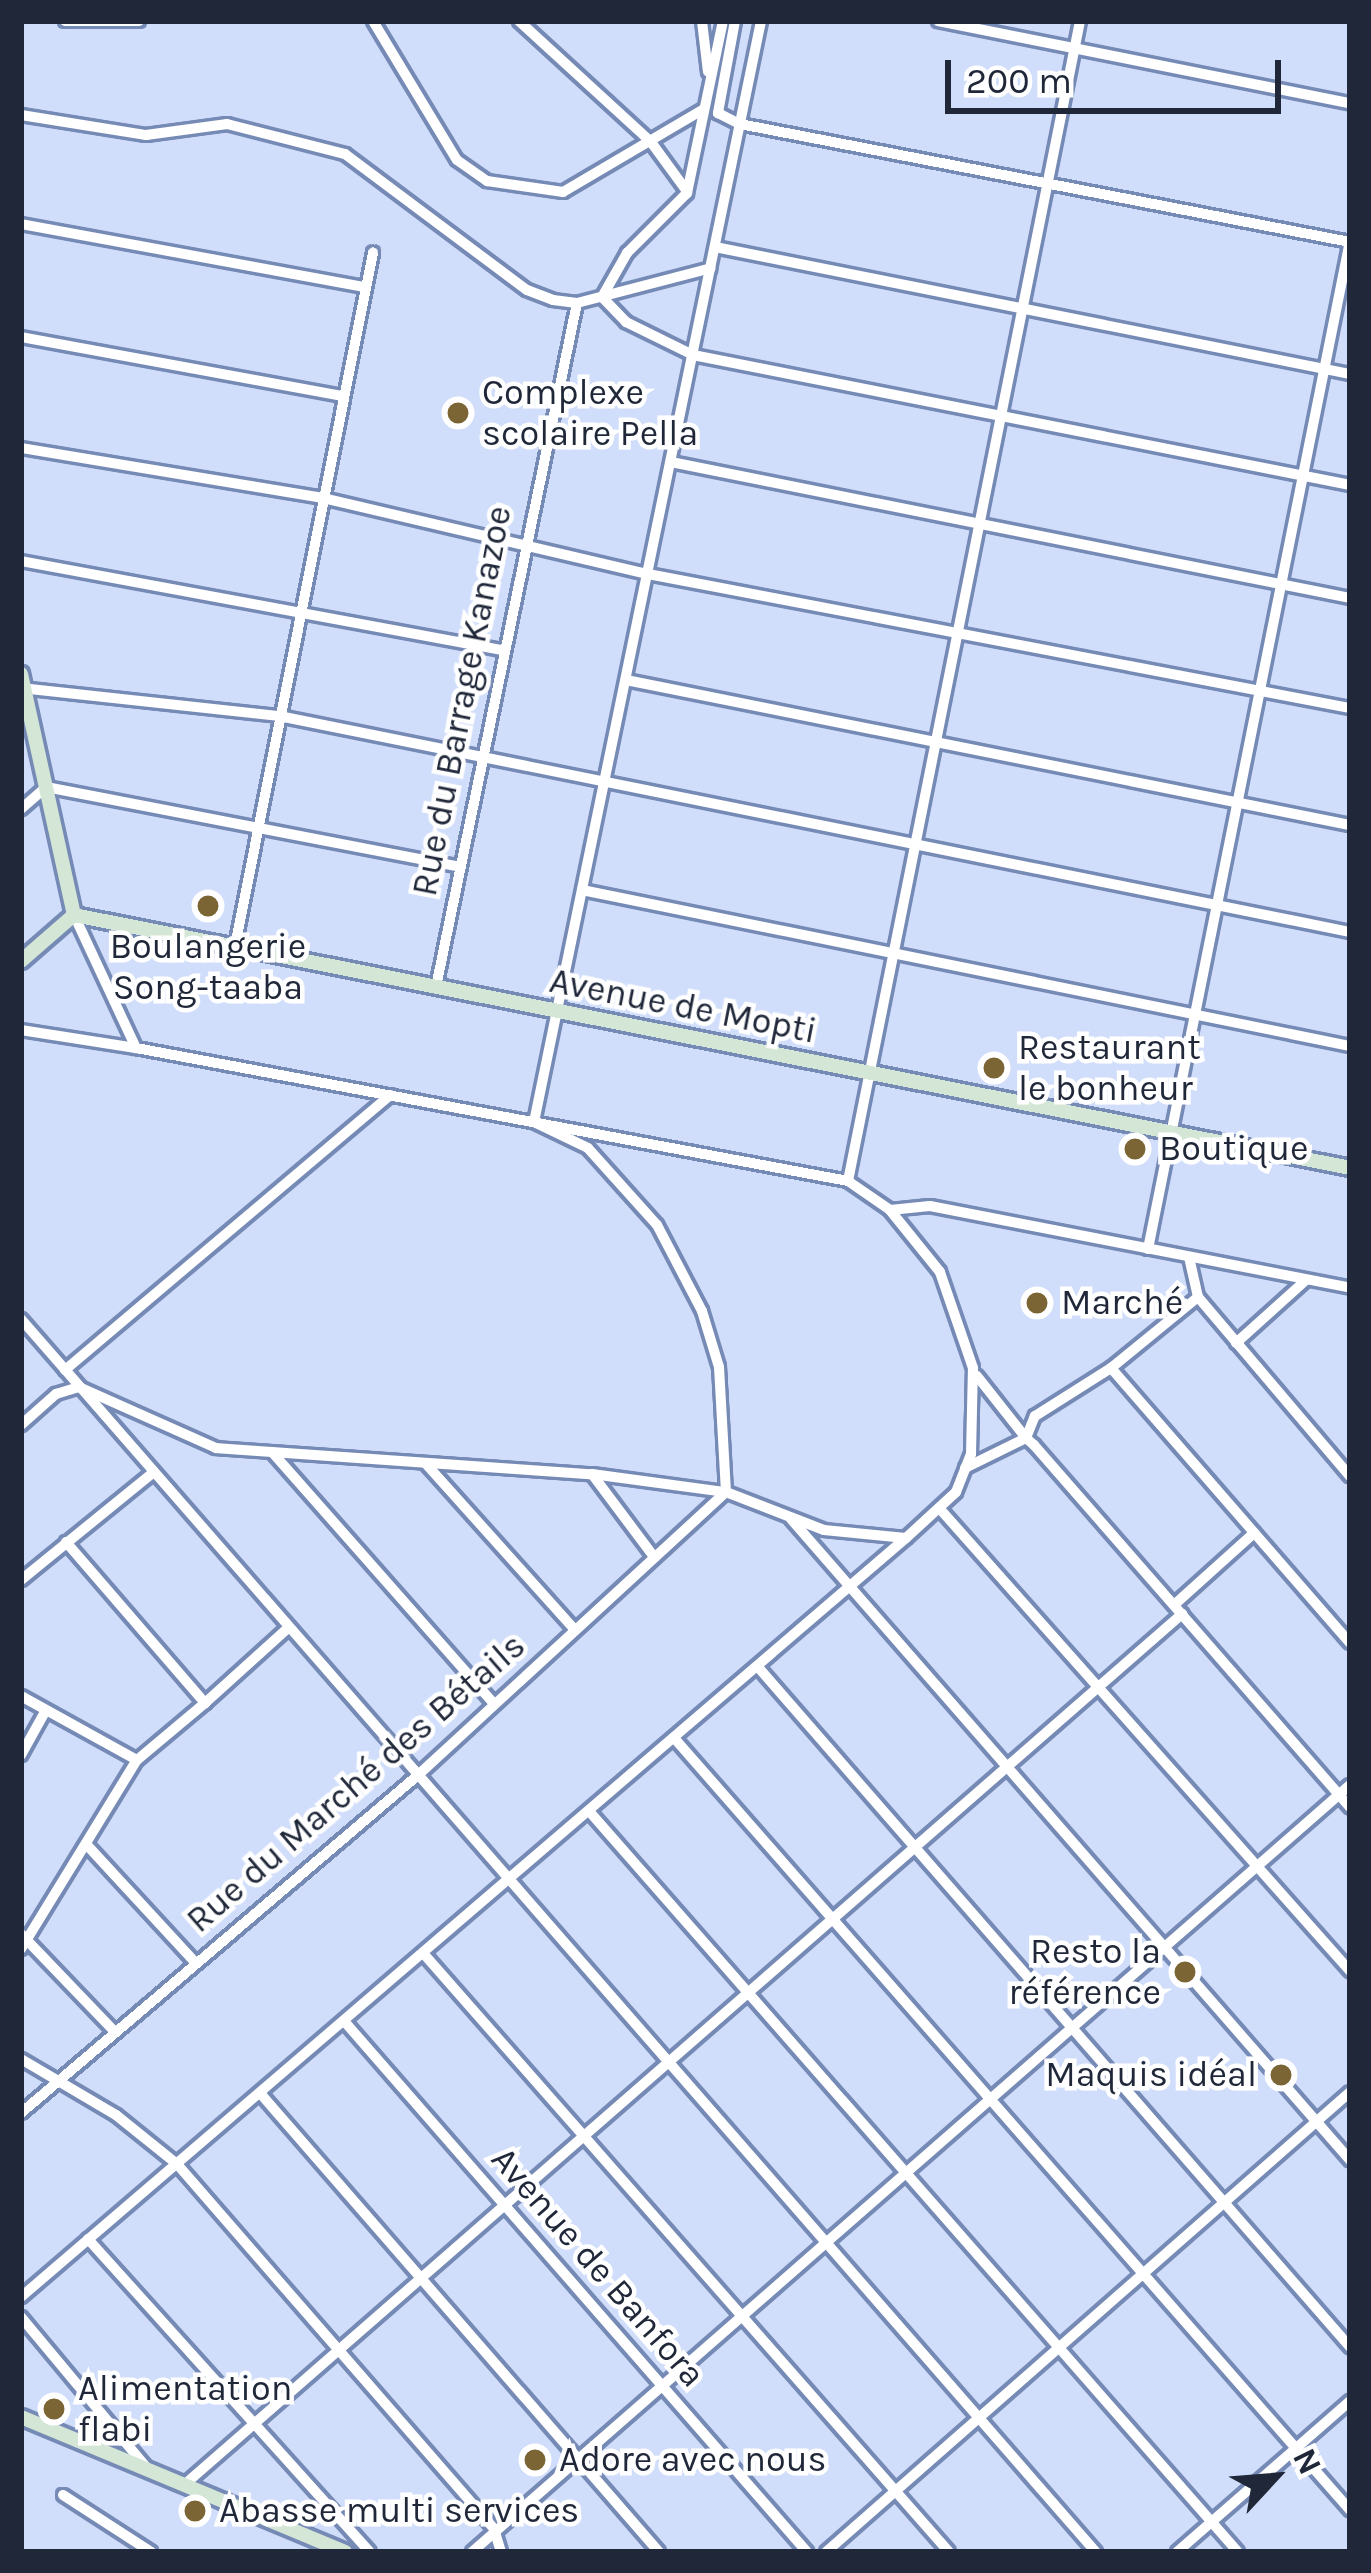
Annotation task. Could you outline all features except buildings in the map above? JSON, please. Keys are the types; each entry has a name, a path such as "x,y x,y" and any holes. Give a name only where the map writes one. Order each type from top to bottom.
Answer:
{"street":[{"path":"65,21 139,21"},
{"path":"374,21 469,173 563,192 704,109"},
{"path":"520,21 678,169 687,193"},
{"path":"702,21 708,87"},
{"path":"602,297 627,253 687,193 724,21"},
{"path":"735,21 718,113 740,124 1350,242 1148,1249"},
{"path":"534,1122 761,21"},
{"path":"938,21 1350,103"},
{"path":"848,1181 1080,21"},
{"path":"21,115 146,135 226,124 346,154 527,290 578,303 710,268"},
{"path":"21,224 365,287"},
{"path":"715,247 1350,374"},
{"path":"236,941 373,253"},
{"path":"602,297 626,322 693,355 1350,485"},
{"name":"Rue du Barrage Kanazoe","path":"436,987 561,356 578,303"},
{"path":"21,337 344,396"},
{"path":"21,448 323,498 648,574 1350,708"},
{"path":"671,462 1350,598"},
{"path":"21,561 301,608 503,650"},
{"path":"626,680 1350,825"},
{"path":"136,1048 74,915 22,682 279,716 1350,932"},
{"path":"21,808 46,787"},
{"path":"46,787 460,867"},
{"path":"582,890 1350,1046"},
{"path":"21,961 74,915"},
{"name":"Avenue de Mopti","path":"74,915 236,941 436,987 1350,1168"},
{"path":"21,1030 848,1181 890,1210 940,1272 987,1397 1350,1807"},
{"path":"65,1370 389,1095"},
{"path":"534,1122 588,1148 657,1225 702,1310 719,1367 726,1492"},
{"path":"890,1210 930,1206 1350,1288"},
{"path":"1189,1257 1198,1297 1350,1476"},
{"path":"1236,1343 1306,1280"},
{"path":"965,1468 1026,1438 1035,1416 1111,1368 1198,1297"},
{"path":"21,1319 1096,2552"},
{"path":"21,2297 940,1509 965,1468 974,1438 973,1368"},
{"path":"1111,1368 1350,1643"},
{"path":"21,1425 56,1394 80,1387 216,1448 592,1474 726,1492 860,1537 906,1538"},
{"path":"272,1452 494,1704"},
{"path":"427,1465 574,1629"},
{"path":"21,1580 154,1472"},
{"path":"592,1474 654,1557"},
{"name":"Rue du Marché des Bétails","path":"21,2114 417,1775 726,1492"},
{"path":"940,1509 1350,1971"},
{"path":"788,1516 1350,2160"},
{"path":"184,2485 1098,1687 1254,1533"},
{"path":"66,1542 205,1703"},
{"path":"115,2032 23,1941 137,1760 289,1627"},
{"path":"758,1666 1221,2205 1350,2347"},
{"path":"21,1696 137,1760"},
{"path":"21,1755 46,1710"},
{"path":"675,1739 1350,2510"},
{"path":"472,2552 1350,1785"},
{"path":"590,1811 1238,2552"},
{"path":"86,1844 196,1964"},
{"path":"423,1953 950,2552"},
{"name":"Avenue de Banfora","path":"344,2021 807,2552"},
{"path":"21,2059 177,2164 494,2529 501,2552"},
{"path":"826,2552 1350,2092"},
{"path":"260,2093 658,2552"},
{"path":"88,2239 370,2552"},
{"path":"21,2318 149,2470"},
{"path":"1177,2552 1350,2401"},
{"path":"21,2417 184,2485 315,2547 345,2552"},
{"path":"63,2494 152,2552"}],"place":[{"name":"Complexe scolaire Pella","path":"458,413"},
{"name":"Boulangerie Song-taaba","path":"208,906"},
{"name":"Restaurant le bonheur","path":"994,1068"},
{"name":"Boutique","path":"1135,1149"},
{"name":"Marché","path":"1037,1303"},
{"name":"Resto la référence","path":"1185,1972"},
{"name":"Maquis idéal","path":"1281,2075"},
{"name":"Alimentation flabi","path":"54,2409"},
{"name":"Adore avec nous","path":"535,2460"},
{"name":"Abasse multi services","path":"195,2511"}]}
